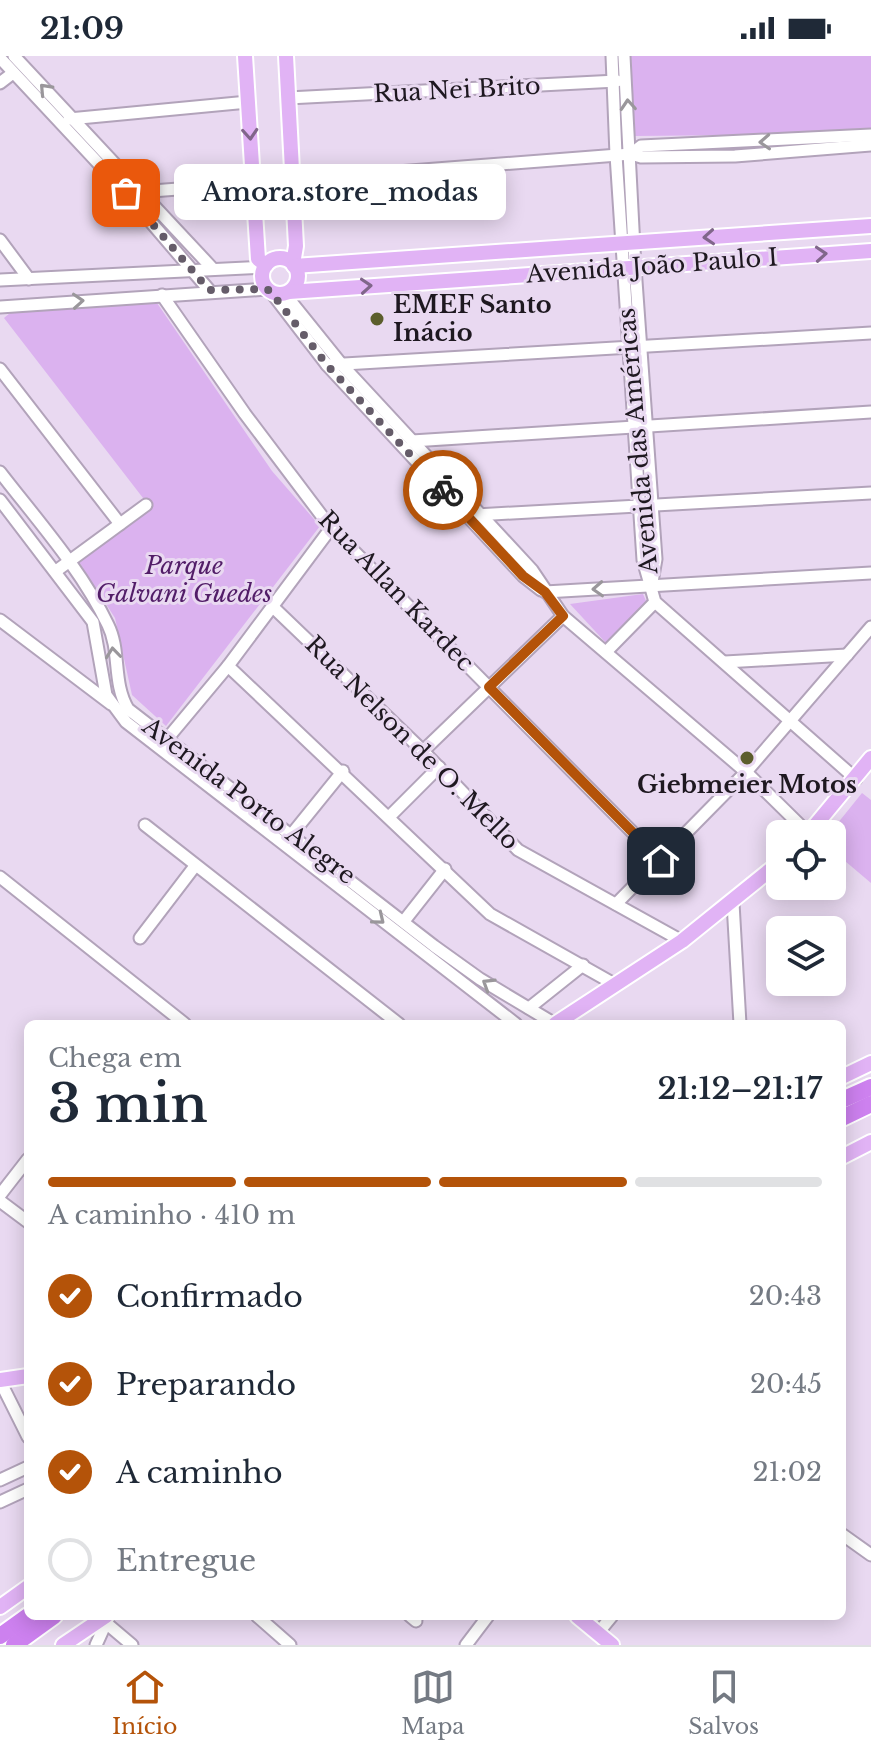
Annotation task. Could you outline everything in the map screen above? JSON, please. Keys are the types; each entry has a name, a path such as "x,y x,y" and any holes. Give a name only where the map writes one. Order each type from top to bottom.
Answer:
{"highway":[{"path":"846,1098 871,1087"},
{"path":"846,1116 871,1104"},
{"path":"0,1627 24,1616"},
{"path":"0,1636 24,1617"},
{"path":"14,1645 48,1620"}],"main road":[{"path":"245,56 258,259 265,266"},
{"path":"286,56 297,280 277,291 262,276 265,266 280,258 294,265"},
{"name":"Avenida João Paulo I","path":"294,265 871,226"},
{"name":"Avenida João Paulo I","path":"277,291 871,251"},
{"path":"820,820 871,758"},
{"path":"561,1020 682,941 766,874"},
{"path":"846,1075 869,1062"},
{"path":"846,1157 871,1142"},
{"path":"846,1157 871,1148"},
{"path":"0,1380 24,1377"},
{"path":"0,1607 24,1590"},
{"path":"63,1645 103,1620"},
{"path":"581,1620 605,1641"}],"street":[{"path":"14,56 213,269"},
{"name":"Avenida das Américas","path":"612,56 616,155 630,242"},
{"name":"Avenida das Américas","path":"624,56 631,154 634,427 643,560 655,602 856,779"},
{"path":"0,58 126,193 209,290"},
{"path":"0,83 13,73"},
{"name":"Rua Nei Brito","path":"288,98 626,79"},
{"path":"61,125 71,117 248,102"},
{"path":"631,154 641,146 871,135"},
{"path":"126,193 631,154 641,157 735,156 871,145"},
{"path":"0,240 29,279"},
{"path":"0,280 265,266"},
{"name":"Avenida João Paulo I","path":"0,307 209,290 277,291"},
{"path":"277,291 532,570 563,616 746,772 794,820"},
{"path":"277,291 327,365 523,576 545,592 871,573"},
{"name":"Rua Allan Kardec","path":"162,295 245,414 331,528 661,861"},
{"path":"327,365 871,333"},
{"name":"Avenida das Américas","path":"634,347 648,426 656,559 651,586"},
{"path":"0,369 120,524"},
{"path":"412,441 871,412"},
{"name":"Avenida Porto Alegre","path":"0,472 68,562 110,629 118,703"},
{"path":"466,515 871,493"},
{"path":"2,509 19,497"},
{"path":"56,571 146,505"},
{"name":"Avenida Porto Alegre","path":"2,509 56,571 93,622 106,695 163,744 262,818 342,889 426,957 511,1020"},
{"path":"163,744 228,666 331,528"},
{"path":"606,652 655,602"},
{"name":"Rua Nelson de O. Mello","path":"273,607 423,751 518,850 682,941"},
{"path":"423,751 563,616"},
{"path":"0,620 76,681 118,703"},
{"path":"616,904 746,772 871,627"},
{"path":"725,662 847,655"},
{"path":"76,681 101,672 100,665"},
{"path":"228,666 343,771 490,914 616,985"},
{"path":"390,816 439,767"},
{"path":"292,834 343,771"},
{"name":"Avenida Porto Alegre","path":"262,818 292,834 434,946 548,1020"},
{"path":"145,825 394,1020"},
{"path":"140,938 195,866"},
{"path":"404,921 445,869"},
{"path":"0,877 180,1020"},
{"path":"342,889 349,877"},
{"path":"733,903 740,1020"},
{"path":"426,957 434,946"},
{"path":"529,1008 583,965"},
{"path":"24,1165 0,1198 24,1219"},
{"path":"0,1380 24,1429"},
{"path":"0,1480 24,1469"},
{"path":"0,1502 24,1491"},
{"path":"846,1537 871,1555"},
{"path":"96,1645 105,1620"},
{"path":"106,1620 132,1645"},
{"path":"262,1620 290,1645"},
{"path":"466,1645 485,1620"},
{"path":"605,1641 611,1620"}],"green space":[{"path":"631,56 871,56 871,128 739,135 635,136"},
{"name":"Parque Galvani Guedes","path":"157,303 272,471 320,526 166,726 132,695 115,618 79,562 149,510 143,498 4,318 10,313"},
{"path":"643,594 647,603 607,644 570,604"},
{"path":"862,793 871,800 871,883 846,862 846,820 840,820"}],"way so far":[{"path":"126,193 209,290 267,289 271,292 327,365 443,490"}],"place":[{"name":"Amora.store_modas","path":"126,193"},
{"name":"EMEF Santo Inácio","path":"377,319"},
{"name":"Giebmeier Motos","path":"747,758"}],"route":[{"path":"443,490 523,576 545,592 563,616 489,687 661,861"}]}
